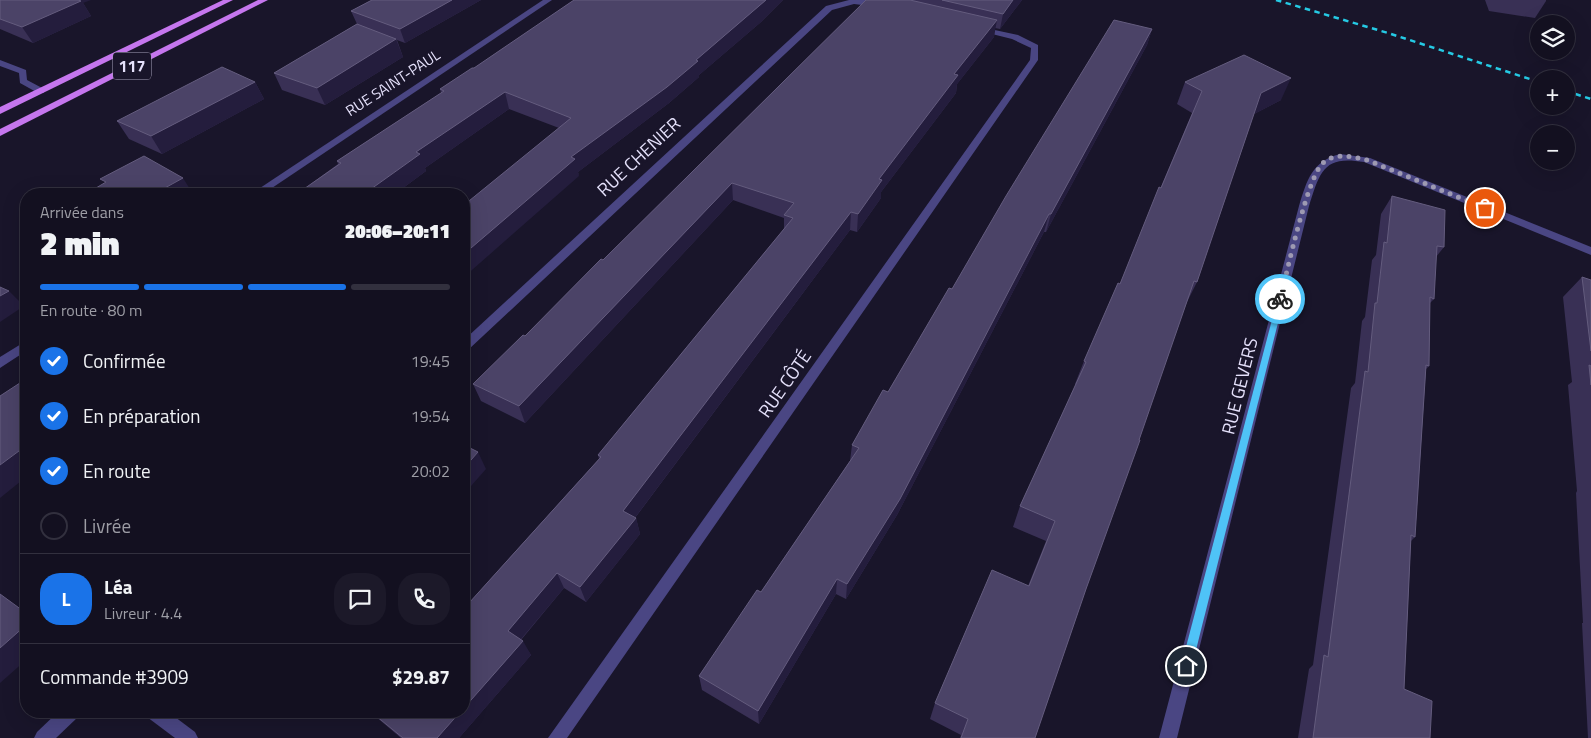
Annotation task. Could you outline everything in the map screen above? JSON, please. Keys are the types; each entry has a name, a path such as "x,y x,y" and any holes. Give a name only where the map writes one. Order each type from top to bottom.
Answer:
{"main road":[{"name":"117","path":"0,111 229,0"},
{"name":"117","path":"0,133 264,0"}],"street":[{"name":"RUE SAINT-PAUL","path":"265,188 548,0"},
{"name":"RUE CHENIER","path":"470,341 829,8 845,2 864,2 892,9"},
{"name":"RUE CÔTÉ","path":"557,738 1034,60 1035,47 1015,37 968,26"},
{"path":"0,63 23,72 23,81 41,91"},
{"name":"RUE GEVERS","path":"1168,738 1304,206 1316,171 1331,158 1341,156 1360,158 1400,172 1591,251"},
{"path":"0,363 20,350"},
{"path":"43,738 64,718"},
{"path":"162,718 189,738"}],"building":[{"path":"0,0 81,1 22,27 0,19"},
{"path":"372,0 452,0 400,29 351,11"},
{"path":"574,0 766,0 667,87 571,157 575,159 470,249 470,200 571,118 505,92 416,152 420,154 372,188 305,188 341,163 337,161 444,91 440,89"},
{"path":"866,0 910,0 997,20 954,74 958,75 879,179 882,180 858,214 851,212 623,511 636,518 580,587 557,573 508,631 523,641 470,701 470,602 601,457 598,455 793,218 784,215 794,203 732,183 519,406 473,384 523,335 525,336 601,259 603,260"},
{"path":"942,0 1013,0 1003,14"},
{"path":"1114,20 1152,29 1051,214 1049,214 900,499 847,584 837,579 758,711 699,676 757,590 761,592 859,448 852,445 883,390 888,392 949,288 952,289 1006,196"},
{"path":"357,24 396,39 317,88 274,73"},
{"path":"1244,55 1291,78 1261,93 1197,282 1194,281 1035,738 961,738 968,719 935,703 992,570 1029,586 1055,521 1020,506 1086,362 1084,361 1118,283 1120,284 1159,187 1161,188 1202,91 1185,82"},
{"path":"222,67 255,82 151,136 117,121"},
{"path":"144,156 183,178 165,188 96,188 106,182 100,179"},
{"path":"1392,196 1445,210 1444,247 1437,246 1434,299 1430,297 1429,366 1426,365 1415,537 1411,535 1404,689 1432,701 1430,738 1313,738 1324,655 1328,657 1365,371 1368,372 1375,303 1377,303 1384,242 1387,243"},
{"path":"1582,277 1591,280 1591,351"},
{"path":"0,287 9,291 0,296"},
{"path":"1589,365 1591,366 1591,385"},
{"path":"20,383 20,450 0,465 0,396"},
{"path":"470,448 478,452 470,461"},
{"path":"0,594 20,609 20,630 0,648"},
{"path":"379,718 455,718 437,738 403,738"}],"railway":[{"path":"1276,0 1388,33 1530,79"},
{"path":"1575,94 1591,99"}],"way so far":[{"path":"1280,299 1309,190 1316,171 1331,158 1341,156 1367,160 1485,208"}],"route":[{"path":"1186,666 1280,299"}]}
